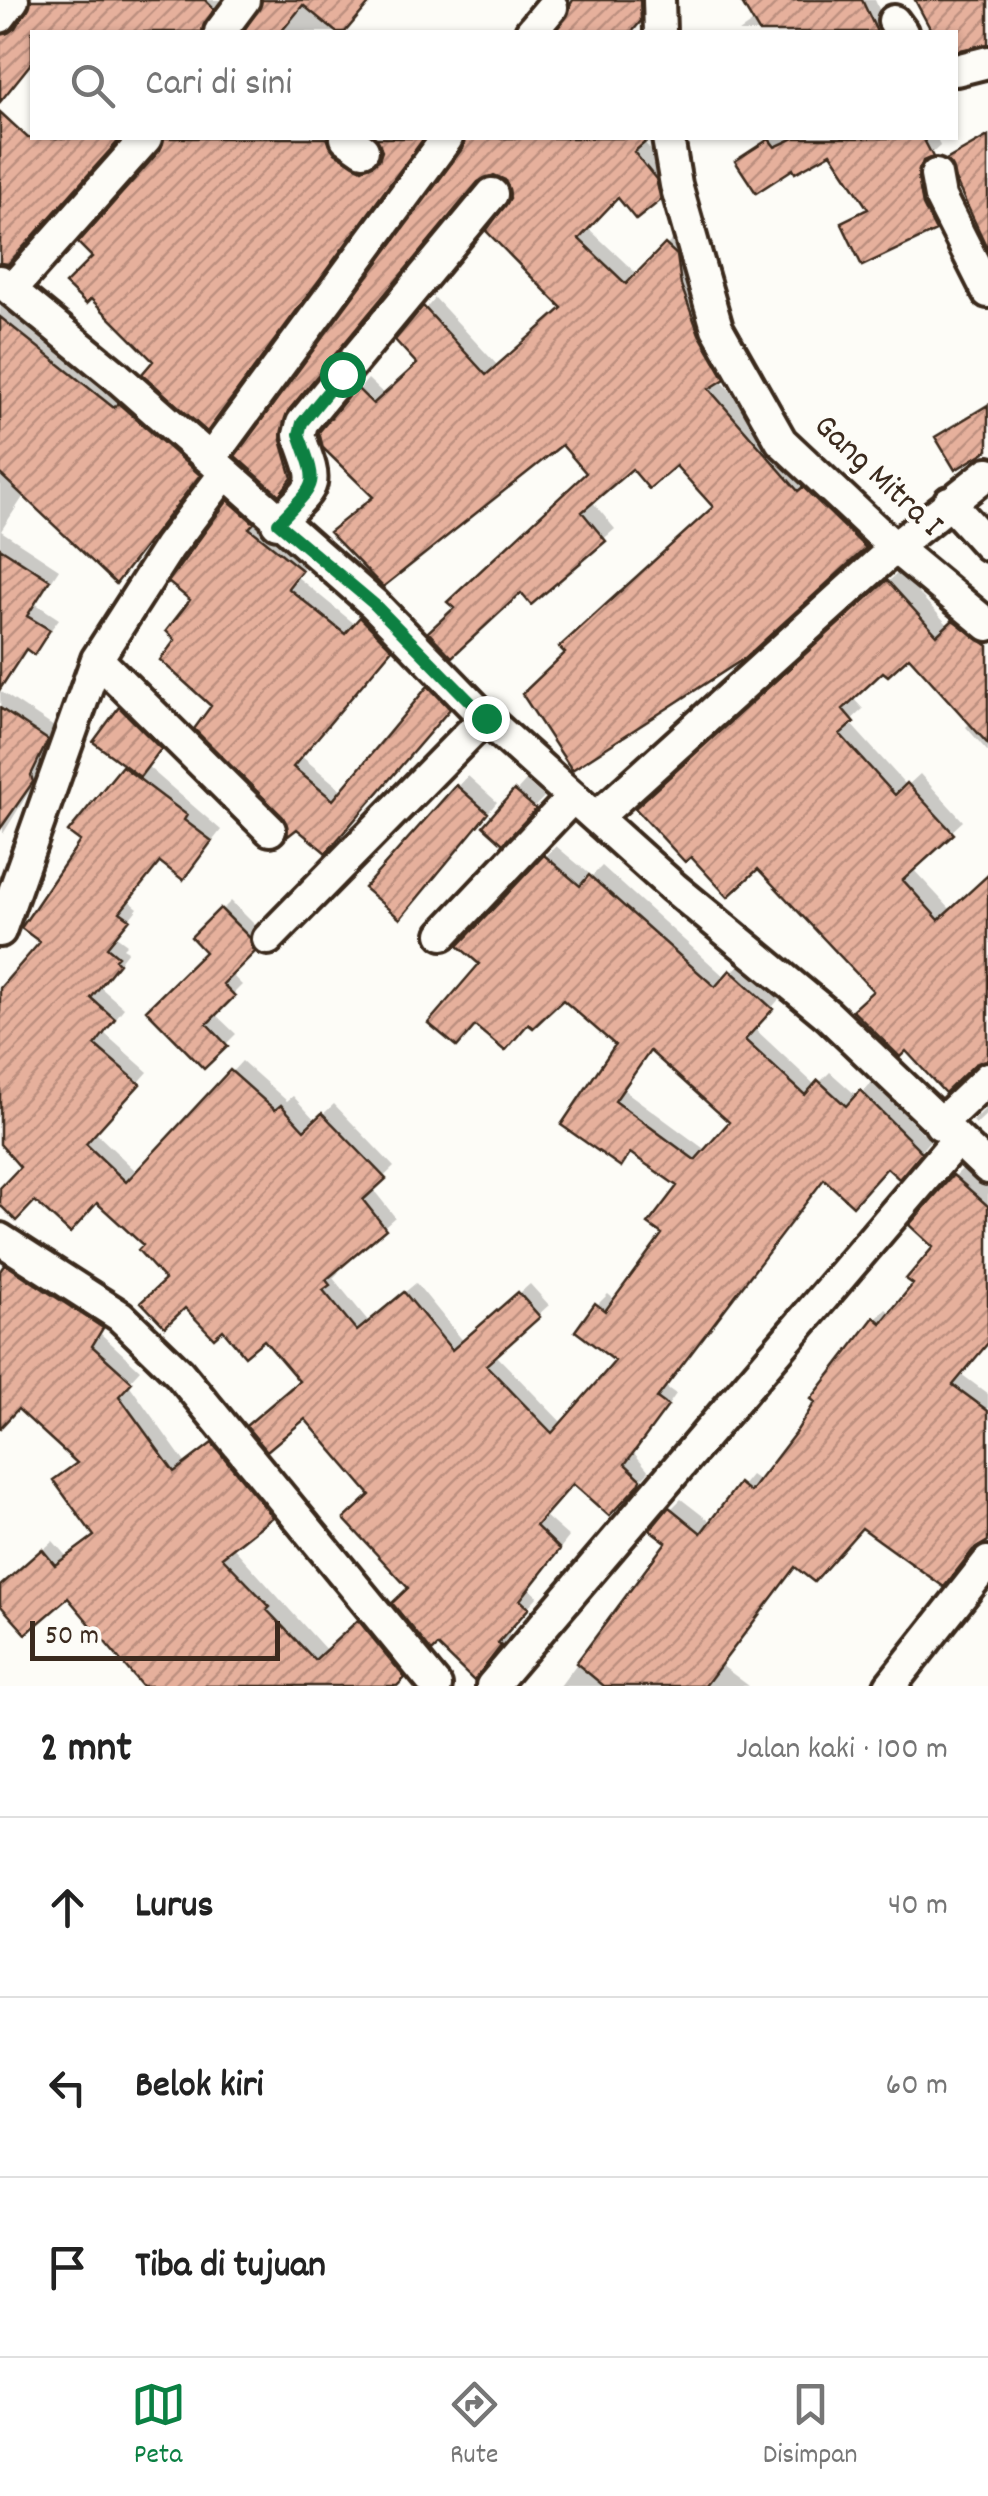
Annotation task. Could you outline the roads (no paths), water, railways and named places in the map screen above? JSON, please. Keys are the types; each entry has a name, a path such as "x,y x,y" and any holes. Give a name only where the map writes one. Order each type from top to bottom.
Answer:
{"street":[{"path":"0,17 13,0"},
{"path":"222,30 244,0"},
{"path":"659,0 660,30"},
{"path":"533,30 552,7"},
{"path":"958,70 988,62"},
{"path":"144,140 6,285 374,604 486,718 673,887 828,1015 988,1168"},
{"path":"0,932 97,660 218,466 445,140"},
{"name":"Gang Mitra I","path":"668,140 676,185 717,328 781,442 988,624"},
{"path":"936,175 940,197 988,292"},
{"path":"278,523 312,482 315,468 299,434 302,423 492,194"},
{"path":"597,816 897,546 988,474"},
{"path":"945,506 988,545"},
{"path":"97,660 270,830"},
{"path":"268,939 486,718"},
{"path":"443,934 573,797"},
{"path":"492,1686 948,1132 988,1078"},
{"path":"0,1239 120,1316 178,1373 436,1686"},
{"path":"890,1686 988,1562"}]}
